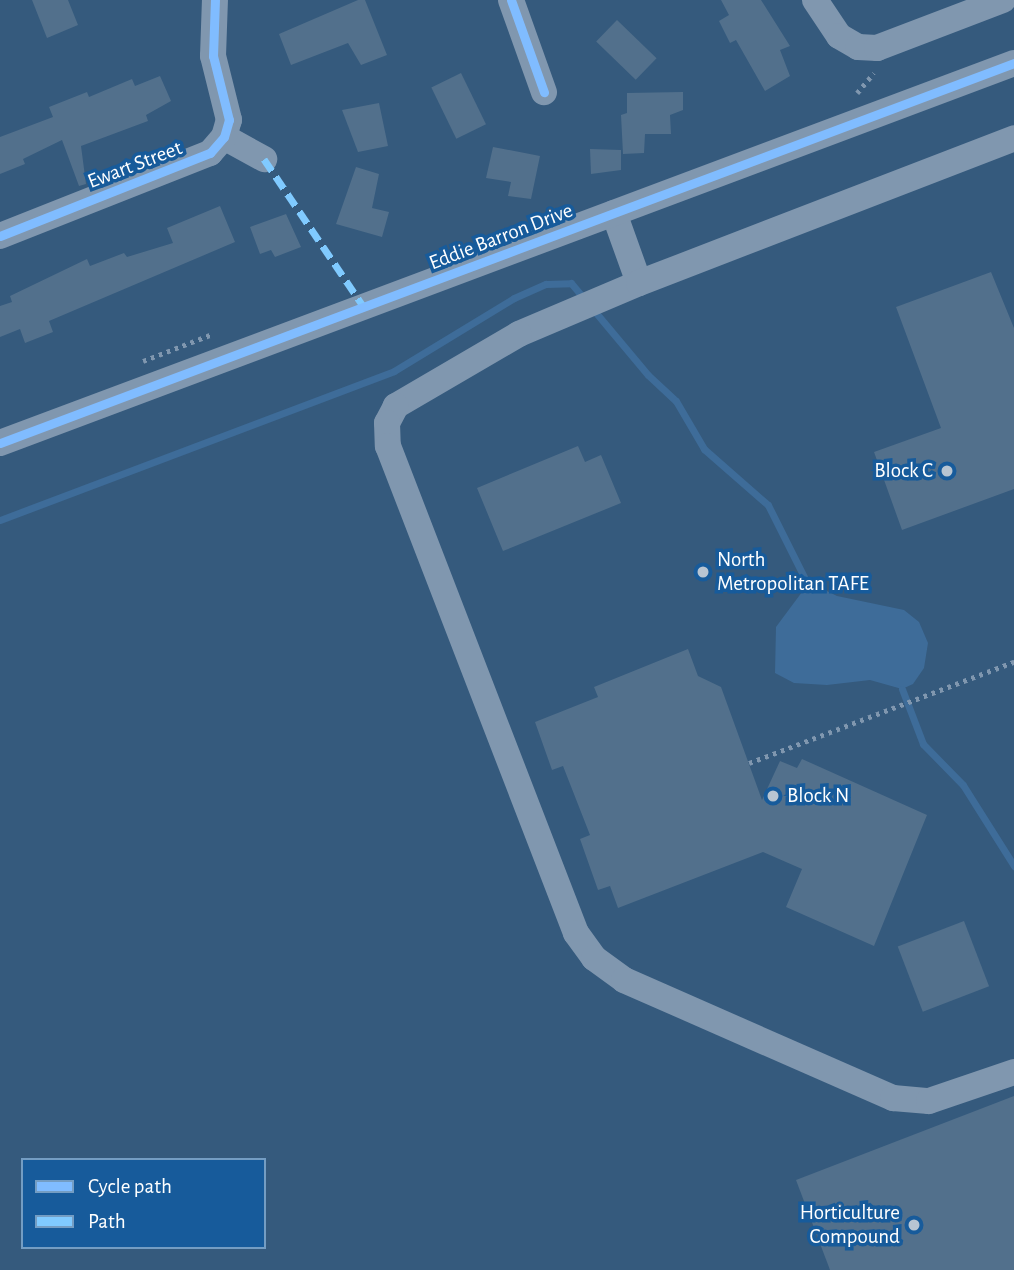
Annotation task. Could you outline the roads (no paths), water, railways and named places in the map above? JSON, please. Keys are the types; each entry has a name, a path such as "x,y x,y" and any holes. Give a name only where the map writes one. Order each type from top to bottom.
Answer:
{"street":[{"path":"215,0 213,57 228,104 224,137 264,159"},
{"path":"511,0 544,92"},
{"path":"815,0 839,36 858,47 877,48 1003,0"},
{"name":"Eddie Barron Drive","path":"0,443 1014,63"},
{"name":"Ewart Street","path":"0,236 191,163 209,153 224,137"},
{"path":"1014,138 589,301 519,334 396,406 387,423 388,446 576,933 594,958 624,980 893,1098 929,1101 1014,1072"},
{"path":"614,213 639,283"}],"water":[{"path":"817,586 837,596 904,610 919,622 928,643 924,668 913,684 902,689 870,680 827,685 794,683 775,673 776,627 802,592"}],"waterway":[{"path":"0,520 394,371 514,298 546,284 571,283 648,375 676,401 704,449 768,505 810,589"},
{"path":"902,689 923,744 963,785 1014,866"}],"place":[{"name":"Block C","path":"947,471"},
{"name":"North Metropolitan TAFE","path":"703,572"},
{"name":"Block N","path":"773,796"},
{"name":"Horticulture Compound","path":"914,1225"}]}
